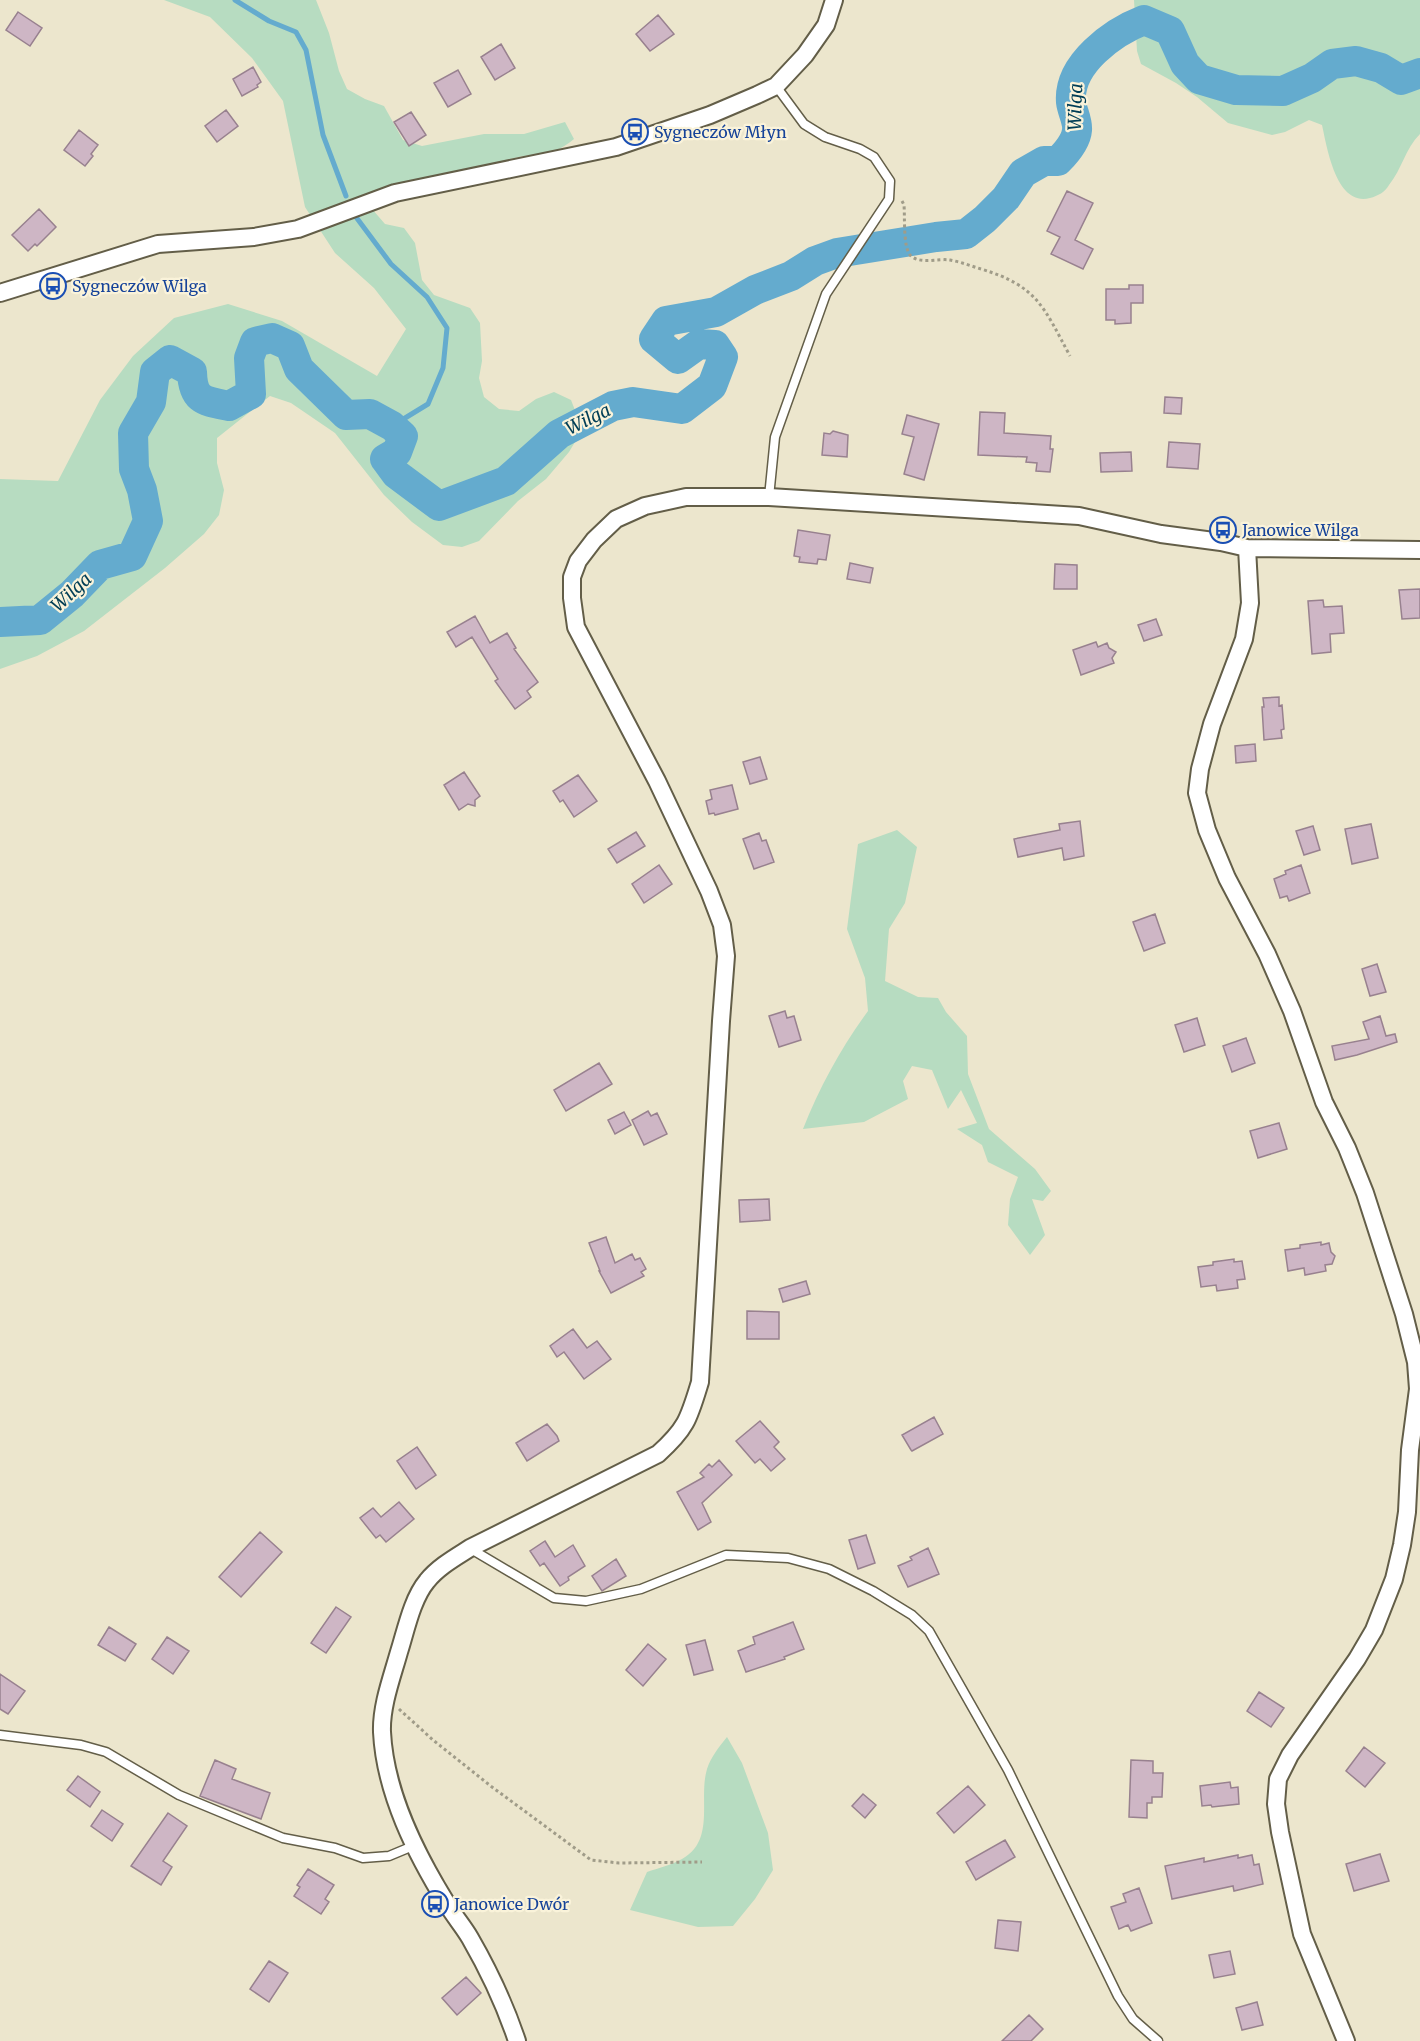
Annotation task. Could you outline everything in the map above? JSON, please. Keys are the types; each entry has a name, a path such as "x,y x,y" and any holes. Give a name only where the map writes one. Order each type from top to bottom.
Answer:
{"street":[{"path":"0,293 158,244 254,237 298,230 395,193 616,147 710,115 776,86 805,54 826,25 834,0"},
{"path":"517,2041 504,2003 469,1937 413,1846 397,1802 387,1763 382,1731 387,1698 411,1612 426,1581 451,1560 470,1548 658,1454 680,1433 684,1426 700,1382 726,956 722,925 709,891 657,781 576,627 572,577 578,561 594,540 616,519 645,506 686,497 769,497 1079,516 1161,534 1247,548 1420,550"},
{"path":"1247,548 1250,563 1250,603 1244,639 1212,724 1200,769 1197,794 1207,830 1227,878 1267,954 1292,1011 1324,1102 1347,1148 1365,1193 1404,1314 1416,1362 1418,1389 1410,1450 1407,1512 1394,1580 1374,1629 1357,1659 1290,1755 1278,1779 1276,1804 1280,1832 1302,1934 1346,2041"}],"lane":[{"path":"769,497 775,437 826,294 890,199 890,181 874,157 860,148 825,137 804,124 776,86"},
{"path":"470,1548 554,1598 586,1601 641,1589 726,1555 788,1558 829,1569 873,1591 912,1615 929,1631 1008,1770 1118,1996 1133,2019 1158,2041"},
{"path":"0,1735 81,1744 106,1752 179,1795 284,1838 335,1848 363,1858 389,1856 413,1846"}],"path":[{"path":"890,181 904,205 906,248 912,256 921,260 949,260 1000,275 1020,284 1044,309 1070,356"},
{"path":"387,1698 442,1747 591,1860 619,1863 702,1862"}],"green space":[{"path":"164,0 316,0 347,89 384,106 403,140 422,146 484,134 524,134 565,122 574,139 556,151 523,156 374,192 372,209 385,224 404,228 415,243 422,280 434,295 470,308 480,323 482,361 479,378 484,397 499,409 519,411 536,399 554,392 571,400 578,418 578,437 569,452 546,479 518,501 479,541 462,547 443,545 412,522 384,495 335,433 291,403 270,396 217,438 217,463 224,490 219,515 204,534 165,568 84,631 37,656 0,669 0,479 58,481 100,400 133,356 174,318 228,304 282,321 377,376 406,329 374,288 335,253 305,207 283,101 252,58 210,17"},
{"path":"1134,0 1420,0 1420,134 1385,190 1370,198 1358,198 1341,185 1335,173 1322,125 1309,120 1285,132 1272,135 1228,123 1197,97 1141,64 1137,51"},
{"path":"897,830 917,847 905,903 889,929 885,981 918,997 938,998 946,1012 967,1036 968,1074 989,1129 1035,1169 1051,1191 1043,1201 1032,1199 1045,1235 1030,1255 1008,1225 1010,1199 1018,1177 988,1162 982,1145 957,1129 977,1123 961,1090 948,1109 932,1070 912,1066 903,1081 908,1099 864,1122 803,1129 832,1068 868,1011 865,978 847,929 858,844"},
{"path":"727,1737 742,1763 768,1833 773,1870 755,1899 733,1926 698,1927 630,1910 647,1872 682,1859 699,1841 704,1818 707,1769 713,1756"}],"building":[{"path":"18,12 42,28 30,46 6,30"},
{"path":"658,15 674,34 650,51 636,34"},
{"path":"501,44 515,68 495,80 481,57"},
{"path":"253,67 261,82 257,85 258,87 242,96 233,79"},
{"path":"458,70 471,94 448,107 434,83"},
{"path":"226,110 238,126 217,142 205,126"},
{"path":"411,112 426,135 409,146 394,122"},
{"path":"79,130 98,145 85,166 64,150"},
{"path":"1067,191 1093,203 1075,240 1093,249 1083,269 1051,254 1060,237 1047,231"},
{"path":"39,209 56,227 37,246 35,244 28,251 12,235"},
{"path":"1129,285 1143,285 1143,303 1131,303 1131,323 1115,324 1115,320 1106,320 1106,289 1129,289"},
{"path":"1165,397 1182,398 1181,414 1164,413"},
{"path":"980,412 1005,413 1004,433 1051,436 1050,449 1053,449 1050,472 1036,471 1037,463 1026,462 1027,457 978,455"},
{"path":"907,415 939,424 924,480 904,474 914,437 902,434"},
{"path":"833,431 848,435 847,457 822,455 824,433 830,434"},
{"path":"1169,442 1200,444 1198,469 1167,467"},
{"path":"1131,452 1132,471 1101,472 1100,453"},
{"path":"798,530 830,535 826,560 818,559 817,564 799,562 800,557 794,556"},
{"path":"850,563 873,568 870,583 847,579"},
{"path":"1055,564 1077,565 1077,589 1054,589"},
{"path":"1420,589 1420,618 1402,619 1399,590"},
{"path":"1323,600 1324,607 1342,606 1344,633 1330,634 1331,652 1312,654 1308,601"},
{"path":"475,616 490,643 507,633 516,648 514,649 538,682 527,691 531,697 515,709 495,681 498,679 472,637 456,647 447,632"},
{"path":"1156,619 1162,635 1144,641 1138,625"},
{"path":"1096,642 1098,647 1107,643 1109,648 1116,652 1112,658 1114,663 1081,675 1073,650"},
{"path":"1279,697 1284,729 1281,730 1282,738 1264,740 1263,698"},
{"path":"1255,744 1256,761 1236,763 1235,746"},
{"path":"760,757 767,779 750,784 743,762"},
{"path":"464,772 480,796 475,800 475,806 468,804 459,810 444,785"},
{"path":"578,775 597,801 574,817 563,800 560,802 553,791"},
{"path":"732,785 738,809 715,815 714,813 709,814 706,801 712,799 710,790"},
{"path":"1080,821 1084,856 1064,860 1062,848 1018,857 1014,839 1060,830 1059,824"},
{"path":"1371,824 1378,858 1352,864 1345,829"},
{"path":"1313,826 1320,850 1304,855 1296,831"},
{"path":"636,832 645,846 617,863 608,849"},
{"path":"759,833 762,841 766,840 774,862 754,869 743,839"},
{"path":"659,865 672,884 644,903 632,884"},
{"path":"1301,865 1310,893 1289,901 1287,896 1280,898 1274,879 1286,874 1285,871"},
{"path":"1155,914 1165,943 1144,951 1133,922"},
{"path":"1377,964 1386,992 1370,996 1362,969"},
{"path":"785,1011 787,1018 794,1016 801,1040 779,1047 769,1016"},
{"path":"1380,1016 1386,1036 1395,1034 1397,1042 1335,1060 1332,1046 1369,1039 1363,1022"},
{"path":"1197,1018 1205,1045 1184,1052 1175,1025"},
{"path":"1246,1038 1255,1063 1232,1072 1223,1046"},
{"path":"599,1063 612,1084 566,1111 554,1090"},
{"path":"648,1111 651,1116 657,1113 667,1134 644,1145 632,1120"},
{"path":"624,1112 631,1125 615,1134 608,1120"},
{"path":"1279,1123 1287,1149 1258,1158 1250,1131"},
{"path":"769,1199 770,1220 740,1222 739,1200"},
{"path":"606,1237 615,1263 632,1254 635,1260 640,1258 646,1269 641,1272 644,1276 611,1293 599,1271 589,1243"},
{"path":"1321,1242 1321,1245 1329,1243 1331,1252 1335,1256 1332,1264 1325,1265 1326,1271 1305,1275 1304,1268 1288,1271 1285,1250"},
{"path":"1234,1259 1234,1262 1242,1261 1245,1279 1237,1280 1238,1288 1217,1291 1216,1285 1201,1287 1198,1267"},
{"path":"806,1281 810,1294 783,1302 779,1289"},
{"path":"747,1311 779,1312 779,1339 747,1339"},
{"path":"573,1329 587,1348 597,1341 611,1359 584,1379 564,1352 557,1357 550,1346"},
{"path":"934,1417 943,1434 912,1451 902,1435"},
{"path":"760,1421 779,1442 774,1447 785,1459 771,1471 760,1459 755,1463 736,1441"},
{"path":"547,1424 559,1441 527,1461 516,1443"},
{"path":"417,1447 436,1475 416,1489 397,1461"},
{"path":"719,1460 732,1475 702,1503 711,1522 698,1530 677,1492 704,1477 700,1473 709,1464 712,1467"},
{"path":"399,1502 414,1519 386,1542 380,1535 376,1538 360,1518 373,1508 381,1517"},
{"path":"260,1532 282,1552 241,1597 219,1577"},
{"path":"866,1535 875,1563 858,1569 849,1540"},
{"path":"545,1541 555,1557 573,1545 585,1566 568,1577 569,1580 560,1586 544,1563 540,1566 530,1551"},
{"path":"928,1548 939,1574 908,1587 898,1566 912,1560 910,1557"},
{"path":"616,1559 626,1576 602,1591 592,1576"},
{"path":"336,1607 351,1617 326,1653 311,1643"},
{"path":"793,1622 804,1649 784,1657 785,1659 746,1672 738,1651 755,1644 753,1637"},
{"path":"109,1627 136,1644 125,1661 98,1645"},
{"path":"167,1637 189,1651 173,1674 152,1659"},
{"path":"705,1640 713,1670 694,1675 686,1645"},
{"path":"648,1644 666,1659 643,1686 626,1670"},
{"path":"0,1674 25,1691 8,1714 0,1709"},
{"path":"1259,1692 1284,1708 1271,1727 1247,1711"},
{"path":"1364,1747 1385,1763 1365,1787 1346,1771"},
{"path":"215,1760 236,1769 232,1779 270,1793 261,1819 200,1796"},
{"path":"1131,1760 1153,1761 1153,1773 1163,1773 1162,1797 1152,1797 1152,1803 1147,1803 1147,1818 1129,1817"},
{"path":"78,1776 100,1792 90,1807 67,1790"},
{"path":"1230,1782 1231,1788 1238,1787 1239,1804 1202,1806 1200,1786"},
{"path":"968,1786 985,1805 954,1833 937,1813"},
{"path":"863,1794 876,1805 865,1818 852,1806"},
{"path":"102,1810 123,1824 112,1841 91,1826"},
{"path":"168,1813 187,1826 163,1861 172,1867 161,1885 131,1866"},
{"path":"1005,1840 1015,1857 976,1880 966,1862"},
{"path":"1380,1854 1389,1881 1354,1891 1346,1864"},
{"path":"1238,1855 1238,1858 1252,1855 1254,1865 1259,1864 1263,1884 1234,1891 1233,1886 1172,1899 1165,1866 1204,1858 1204,1862"},
{"path":"308,1869 334,1885 325,1899 329,1902 321,1914 294,1896 300,1887 297,1885"},
{"path":"1139,1888 1152,1923 1131,1931 1128,1925 1119,1929 1111,1907 1126,1902 1123,1894"},
{"path":"998,1920 1021,1922 1018,1951 995,1948"},
{"path":"1230,1951 1235,1974 1214,1978 1209,1955"},
{"path":"269,1961 288,1973 269,2002 250,1989"},
{"path":"466,1977 481,1993 457,2015 442,1998"},
{"path":"1257,2002 1263,2025 1242,2030 1236,2008"},
{"path":"1029,2015 1043,2029 1031,2041 1002,2041"}],"waterway":[{"path":"235,0 269,21 296,32 306,50 323,135 346,196"},
{"name":"Wilga","path":"0,622 40,620 72,594 100,565 132,556 148,521 142,490 134,469 133,433 151,402 155,372 170,360 192,372 195,389 202,398 229,406 251,394 249,358 255,342 272,338 290,346 299,369 346,415 370,414 392,426 403,436 397,452 385,459 396,474 439,506 506,481 559,434 613,406 633,402 682,409 712,386 723,357 715,345 699,344 678,359 654,339 666,321 716,312 755,290 791,276 815,261 837,253 966,234 1006,198 1023,173 1044,161 1058,161 1067,151 1075,139 1077,130 1071,102 1072,88 1077,75 1095,51 1106,41 1132,25 1144,20 1170,31 1185,64 1199,79 1236,90 1283,91 1312,78 1332,64 1356,61 1381,68 1401,80 1420,73"},
{"path":"356,217 391,264 427,297 447,328 443,368 428,404 392,426"}],"place":[{"name":"Sygneczów Młyn","path":"635,132"},
{"name":"Sygneczów Wilga","path":"53,286"},
{"name":"Janowice Wilga","path":"1223,530"},
{"name":"Janowice Dwór","path":"435,1904"}]}
